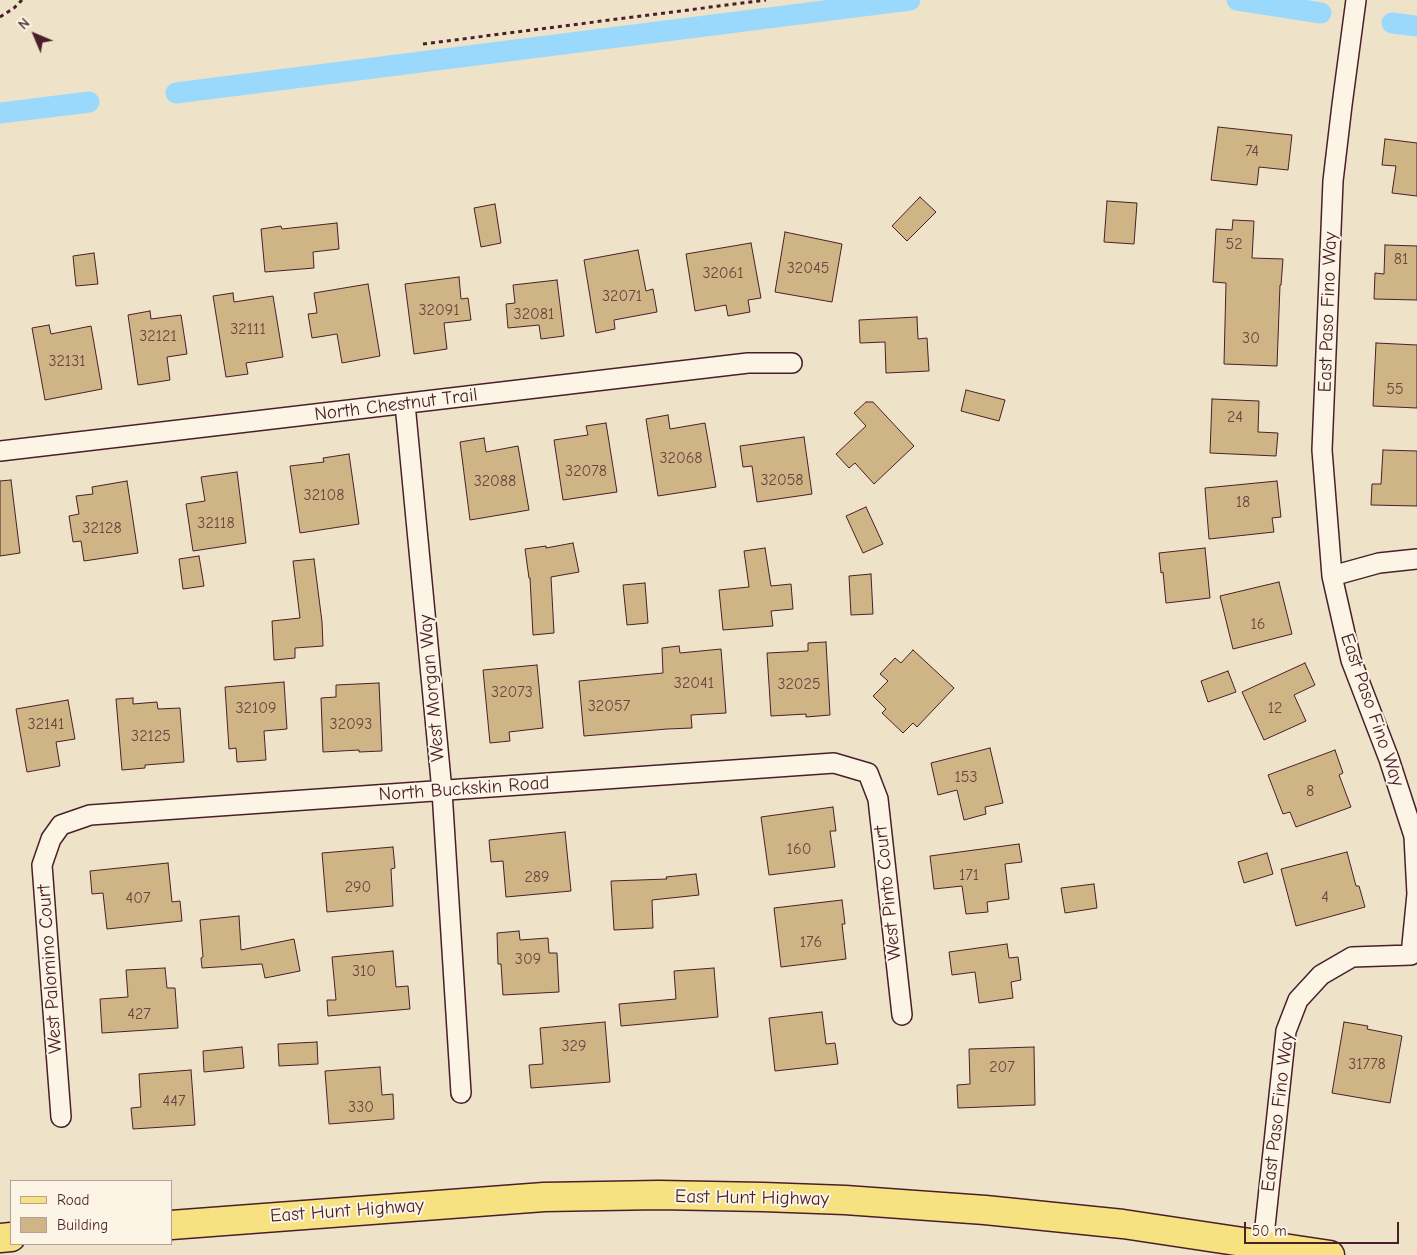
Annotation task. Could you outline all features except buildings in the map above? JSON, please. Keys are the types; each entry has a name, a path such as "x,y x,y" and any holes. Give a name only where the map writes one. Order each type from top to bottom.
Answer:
{"main road":[{"name":"East Hunt Highway","path":"172,1225 544,1197 659,1195 763,1197 845,1200 985,1210 1124,1224 1330,1255"}],"street":[{"name":"East Paso Fino Way","path":"1263,1245 1286,1031 1298,1000 1321,975 1352,957 1414,956 1417,894 1414,836 1389,759 1351,660 1332,576 1322,450 1333,181 1356,0"},
{"name":"North Chestnut Trail","path":"0,451 748,363 792,363"},
{"name":"West Morgan Way","path":"405,404 442,791 461,1093"},
{"path":"1332,576 1379,563 1417,559"},
{"name":"North Buckskin Road","path":"61,825 90,815 834,763 868,773"},
{"name":"West Pinto Court","path":"868,773 878,799 902,1015"},
{"name":"West Palomino Court","path":"61,825 51,839 42,865 61,1116"}],"path":[{"path":"0,17 22,0"},
{"path":"423,44 766,0"}],"waterway":[{"path":"176,93 910,0"},
{"path":"1237,0 1321,13"},
{"path":"1392,23 1417,26"},
{"path":"0,113 89,102"}]}
